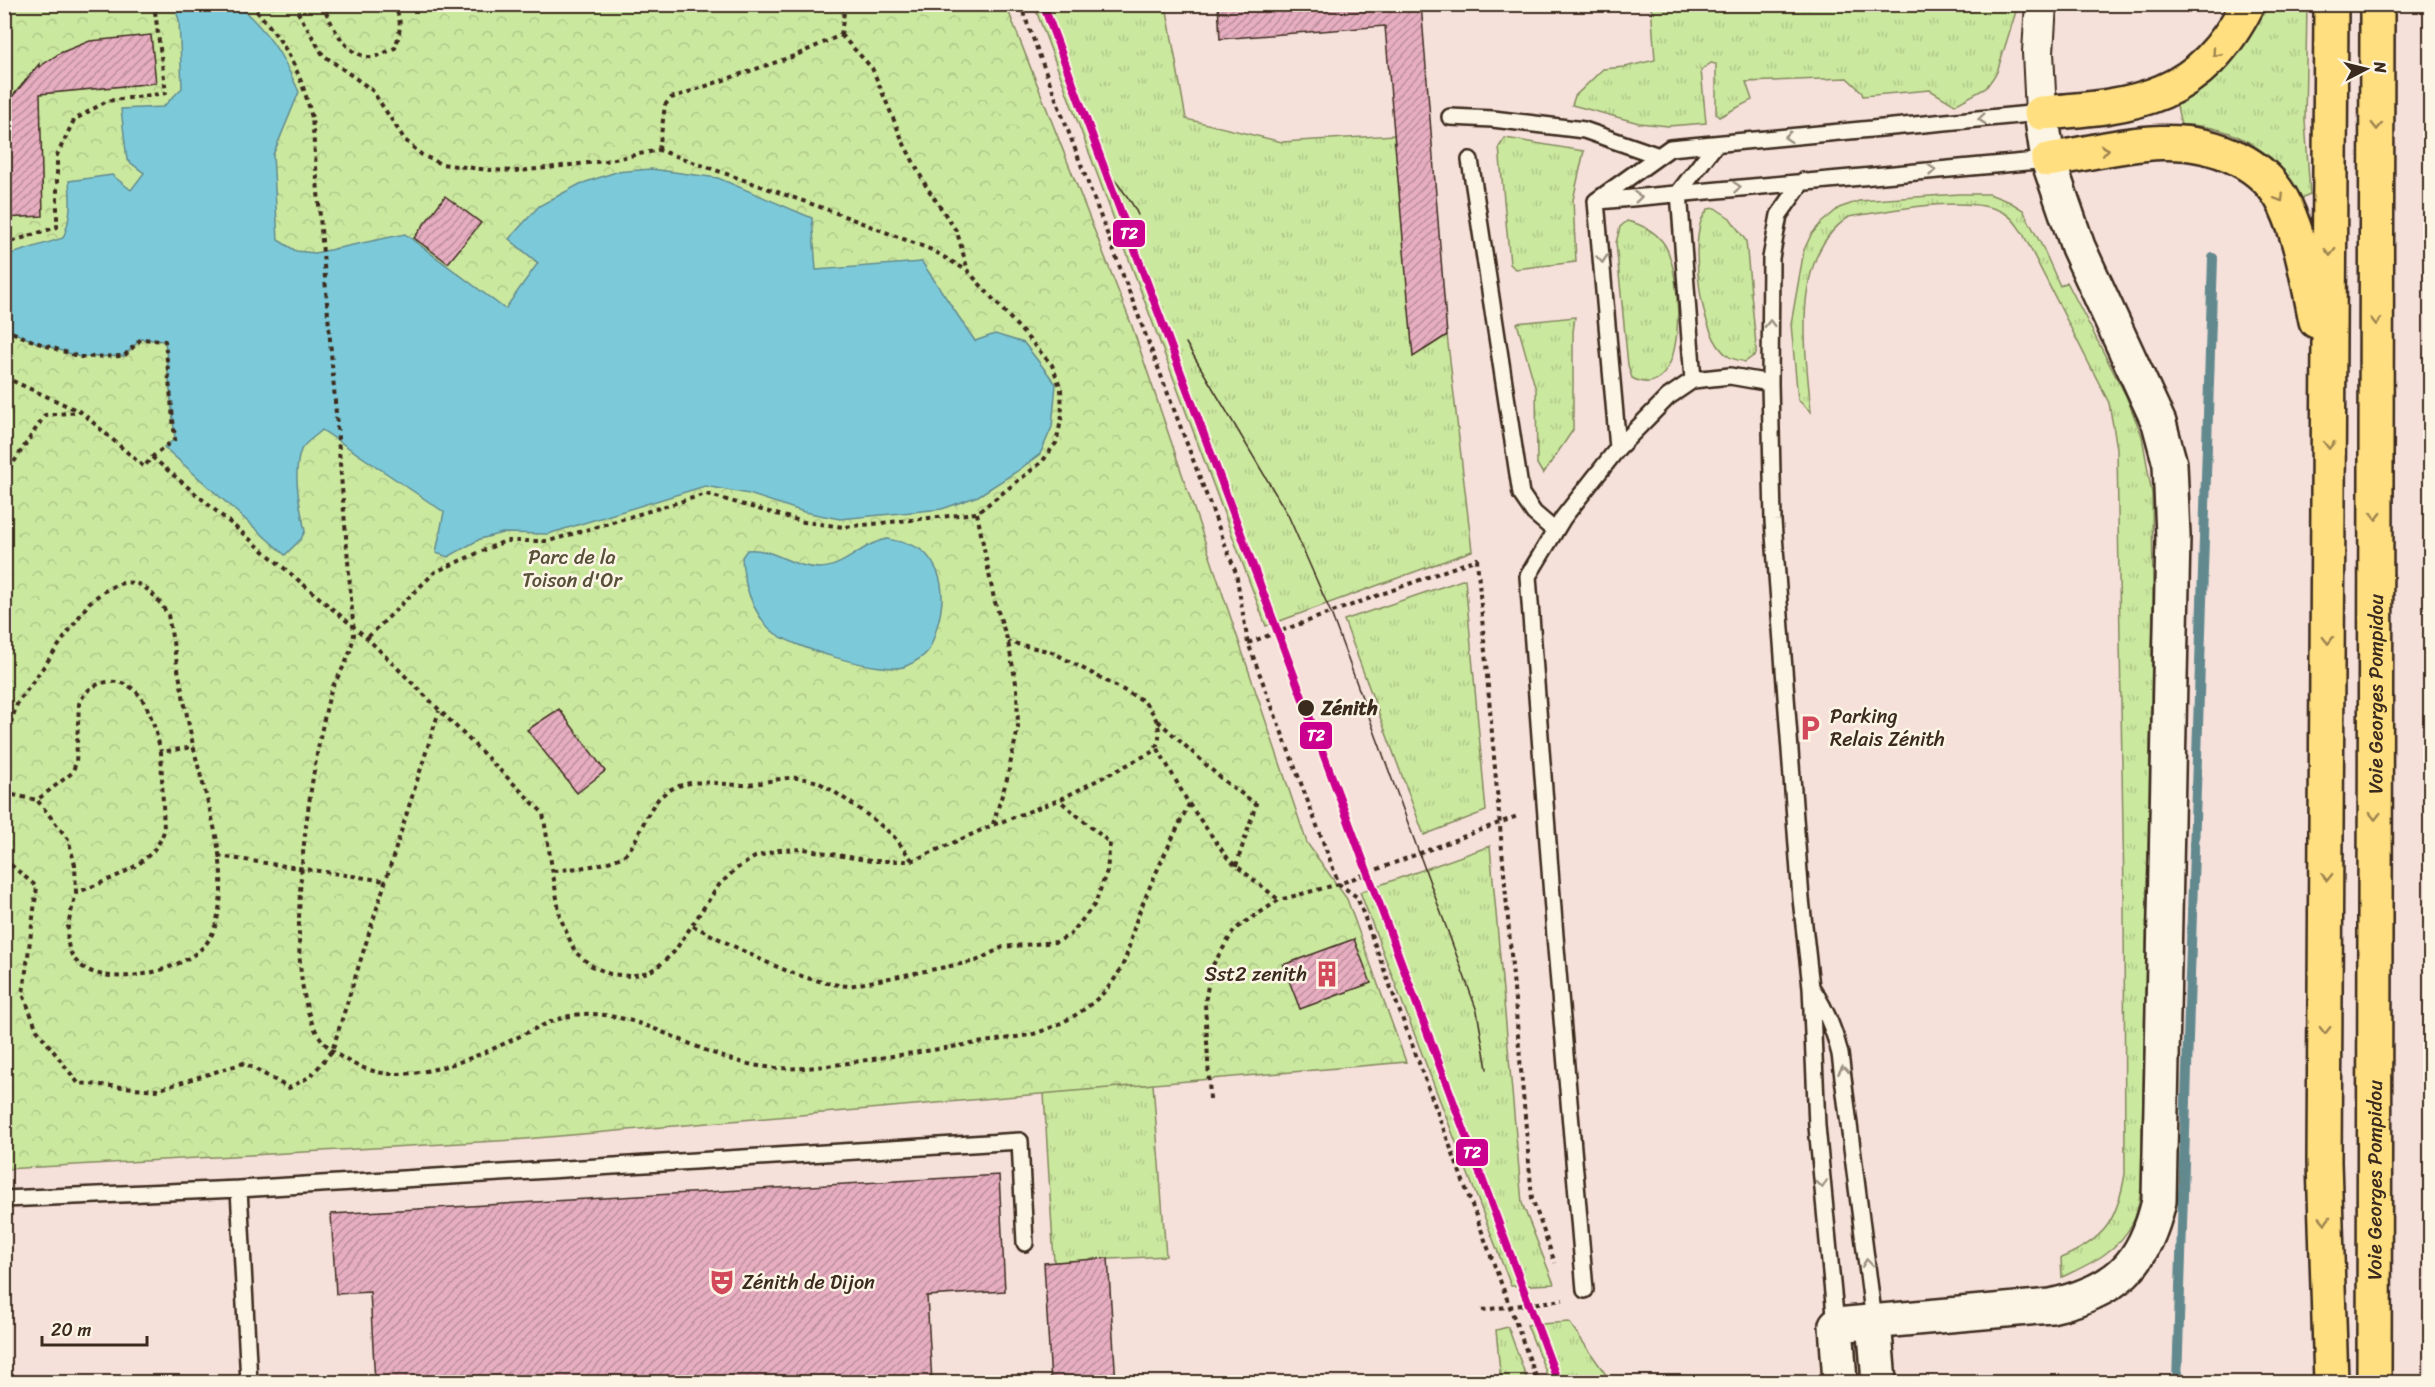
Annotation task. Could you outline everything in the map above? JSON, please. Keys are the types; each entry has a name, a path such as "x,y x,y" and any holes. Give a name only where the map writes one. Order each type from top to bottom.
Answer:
{"highway":[{"path":"2041,113 2122,104 2170,88 2205,66 2224,45 2248,4"},
{"path":"2331,4 2324,1162 2331,1383"},
{"name":"Voie Georges Pompidou","path":"2374,1383 2377,4"},
{"path":"2048,160 2151,142 2191,142 2212,147 2248,164 2265,177 2276,190 2292,223 2306,274 2329,386"}],"street":[{"path":"1840,1383 1836,1325 2051,1306 2100,1291 2121,1276 2138,1257 2152,1229 2159,1201 2173,548 2170,464 2159,423 2078,247 2048,160 2041,113 2038,52 2041,4"},
{"path":"1874,1321 1880,1383"}],"lane":[{"path":"1596,201 1670,148 2041,113"},
{"path":"1450,117 1493,119 1584,130 1659,156"},
{"path":"1693,380 1679,192 1716,144"},
{"path":"1470,160 1521,494 1534,513 1555,531"},
{"path":"1596,201 2048,160"},
{"path":"1803,181 1779,215 1771,258 1770,383 1773,521 1801,899 1811,987 1817,1126 1836,1325"},
{"path":"1596,201 1618,448"},
{"path":"1586,1290 1528,576 1555,531 1618,448 1668,397 1693,380 1730,376 1770,383"},
{"path":"1811,987 1833,1024 1840,1054 1874,1321"},
{"path":"4,1199 239,1190 1020,1141 1025,1244"},
{"path":"239,1190 249,1383"}],"path":[{"path":"4,244 57,227 57,155 74,120 107,101 166,93 154,4"},
{"path":"250,4 269,24 302,79 312,118 354,635 348,657 332,689 321,731 301,869 300,939 305,1004 320,1037 333,1051 372,1070 393,1074 414,1073 470,1058 559,1019 576,1014 594,1014 649,1025 704,1050 739,1062 760,1066 797,1068 1030,1035 1054,1028 1073,1017 1112,983 1125,959 1139,913 1158,866 1189,804"},
{"path":"293,4 323,55 372,90 405,140 422,155 441,164 520,171 605,161 659,150 826,209 932,250 968,271 1052,365 1061,389 1062,416 1056,443 1042,462 976,513 844,527 804,522 706,494 549,541 505,541 435,572 367,638"},
{"path":"322,4 336,33 347,46 368,57 381,55 395,48 401,28 396,9 391,4"},
{"path":"845,4 841,34 872,68 904,144 926,186 957,232 968,271"},
{"path":"1020,4 1236,573 1248,643 1338,884 1357,897 1538,1383"},
{"path":"659,150 665,105 671,98 794,56 841,34"},
{"path":"4,329 80,357 124,356 141,339 165,341 175,439 152,457 144,467 81,412 4,377"},
{"path":"4,477 45,415 81,412"},
{"path":"152,457 367,638 543,813 560,917 575,952 592,966 610,974 630,976 649,972 661,964 674,952 719,885 736,869 755,857 779,850 804,849 870,861 912,861 993,825 1059,800 1152,752 1157,747 1159,739 1157,721 1152,709 1142,700 1052,652 1008,642"},
{"path":"976,513 994,599 1008,642 1017,688 1018,728 1007,779 993,825"},
{"path":"1248,643 1477,559 1498,824 1532,1198 1556,1265"},
{"path":"4,793 10,795 37,800 68,839 75,865 76,893 67,935 70,951 78,963 91,971 108,976 133,976 180,962 203,948 213,932 219,913 221,888 210,801 194,747 168,615 157,597 148,589 137,583 119,583 102,591 89,603 16,704 10,725 7,763 10,795"},
{"path":"37,800 72,773 76,764 79,704 82,696 96,685 115,682 124,684 137,693 148,708 161,752 164,831 161,841 147,857 137,864 108,880 76,893"},
{"path":"4,859 37,887 23,994 37,1030 78,1083 157,1090 244,1063 289,1088 311,1076 333,1051 440,711"},
{"path":"1157,721 1224,781 1256,804 1236,866"},
{"path":"161,752 194,747"},
{"path":"1157,747 1189,804 1229,860 1279,900"},
{"path":"554,871 592,866 623,856 635,839 647,812 668,790 691,782 708,781 742,785 798,778 816,782 867,816 895,837 912,861"},
{"path":"693,926 789,971 828,984 849,986 976,961 1003,947 1056,942 1070,935 1095,904 1107,871 1110,843 1059,800"},
{"path":"1210,1099 1205,1003 1211,968 1235,929 1279,900 1338,884 1546,805"},
{"path":"218,856 387,881"},
{"path":"1482,1310 1561,1302 1586,1290"}],"green space":[{"path":"1651,4 2018,5 1997,72 1986,88 1955,105 1930,90 1863,96 1861,91 1847,78 1746,82 1752,100 1719,117 1716,114 1716,64 1711,63 1701,70 1706,123 1668,126 1639,123 1572,105 1575,96 1603,69 1655,60"},
{"name":"Parc de la Toison d'Or","path":"5,5 1006,5 1132,326 1307,843 1347,899 1406,1062 514,1140 5,1169"},
{"path":"1034,5 1166,5 1186,119 1282,142 1395,135 1413,352 1424,350 1447,335 1472,551 1266,626"},
{"path":"2264,5 2307,5 2305,120 2310,195 2301,199 2279,167 2252,144 2219,130 2181,125 2177,106 2221,73"},
{"path":"1505,138 1584,151 1573,200 1576,262 1515,269 1510,264 1499,147"},
{"path":"1989,194 2023,210 2060,286 2067,282 2126,396 2142,436 2152,494 2153,598 2141,1189 2135,1218 2120,1241 2093,1262 2062,1277 2061,1258 2076,1251 2098,1235 2113,1216 2125,1174 2124,894 2117,448 2109,403 2014,220 1988,207 1970,204 1905,208 1849,217 1830,234 1817,255 1809,280 1806,306 1806,361 1811,412 1798,400 1791,324 1804,250 1811,235 1839,208 1859,201"},
{"path":"1715,208 1730,218 1746,241 1756,354 1745,362 1730,357 1718,346 1711,331 1700,293 1698,235 1703,216 1708,209"},
{"path":"1627,221 1646,228 1662,241 1675,278 1677,330 1673,355 1664,373 1651,382 1632,378 1628,365 1616,243 1620,227"},
{"path":"1575,317 1573,430 1543,474 1537,464 1536,390 1517,323"},
{"path":"1465,579 1486,811 1424,835 1344,620"},
{"path":"1490,846 1522,1203 1554,1284 1511,1286 1360,892"},
{"path":"1153,1084 1166,1256 1054,1262 1044,1093"},
{"path":"1569,1322 1611,1382 1550,1382 1527,1325"},
{"path":"1508,1327 1528,1382 1501,1382 1496,1330"}],"water":[{"path":"174,5 238,5 274,44 299,92 273,155 278,240 296,251 315,253 405,234 505,309 538,263 509,239 539,206 580,184 616,172 651,169 718,178 812,218 816,270 922,262 975,341 995,334 1024,343 1056,384 1052,427 1040,454 978,496 942,509 840,519 804,512 749,494 705,486 548,534 502,533 480,539 448,557 436,553 444,512 322,430 307,442 298,459 299,501 305,531 301,539 285,555 164,447 175,439 165,341 141,339 124,356 80,357 5,329 5,256 63,238 70,210 69,181 112,175 131,190 144,173 127,160 121,109 163,107 182,88 179,20"},
{"path":"887,539 922,550 937,571 942,590 941,610 932,644 926,653 909,665 895,668 878,667 837,658 797,644 772,631 754,606 743,567 742,557 747,550 765,552 801,565 819,568 837,564 869,545"}],"building":[{"path":"1218,4 1421,4 1447,335 1413,357 1385,26 1220,39"},
{"path":"151,35 156,83 40,94 43,216 4,218 4,112 12,97 39,64 39,67 60,53 90,41"},
{"path":"445,196 481,223 448,263 414,238"},
{"path":"559,709 605,771 577,793 527,730"},
{"name":"Sst2 zenith","path":"1354,939 1371,983 1300,1009 1283,965"},
{"name":"Zénith de Dijon","path":"999,1175 1005,1291 927,1296 932,1383 375,1383 370,1292 336,1294 331,1214"},
{"path":"1108,1258 1116,1383 1051,1383 1044,1263"}],"waterway":[{"path":"2177,1382 2213,258"}],"tram line":[{"path":"1099,153 1138,215"},
{"path":"1186,343 1288,515 1331,613 1477,1011 1487,1069"}],"transit line":[{"name":"T2","path":"1043,4 1558,1382"}],"place":[{"name":"Zénith","path":"1306,708"},
{"name":"Parking Relais Zénith","path":"1810,728"},
{"name":"Sst2 zenith","path":"1327,974"},
{"name":"Zénith de Dijon","path":"722,1282"}]}
